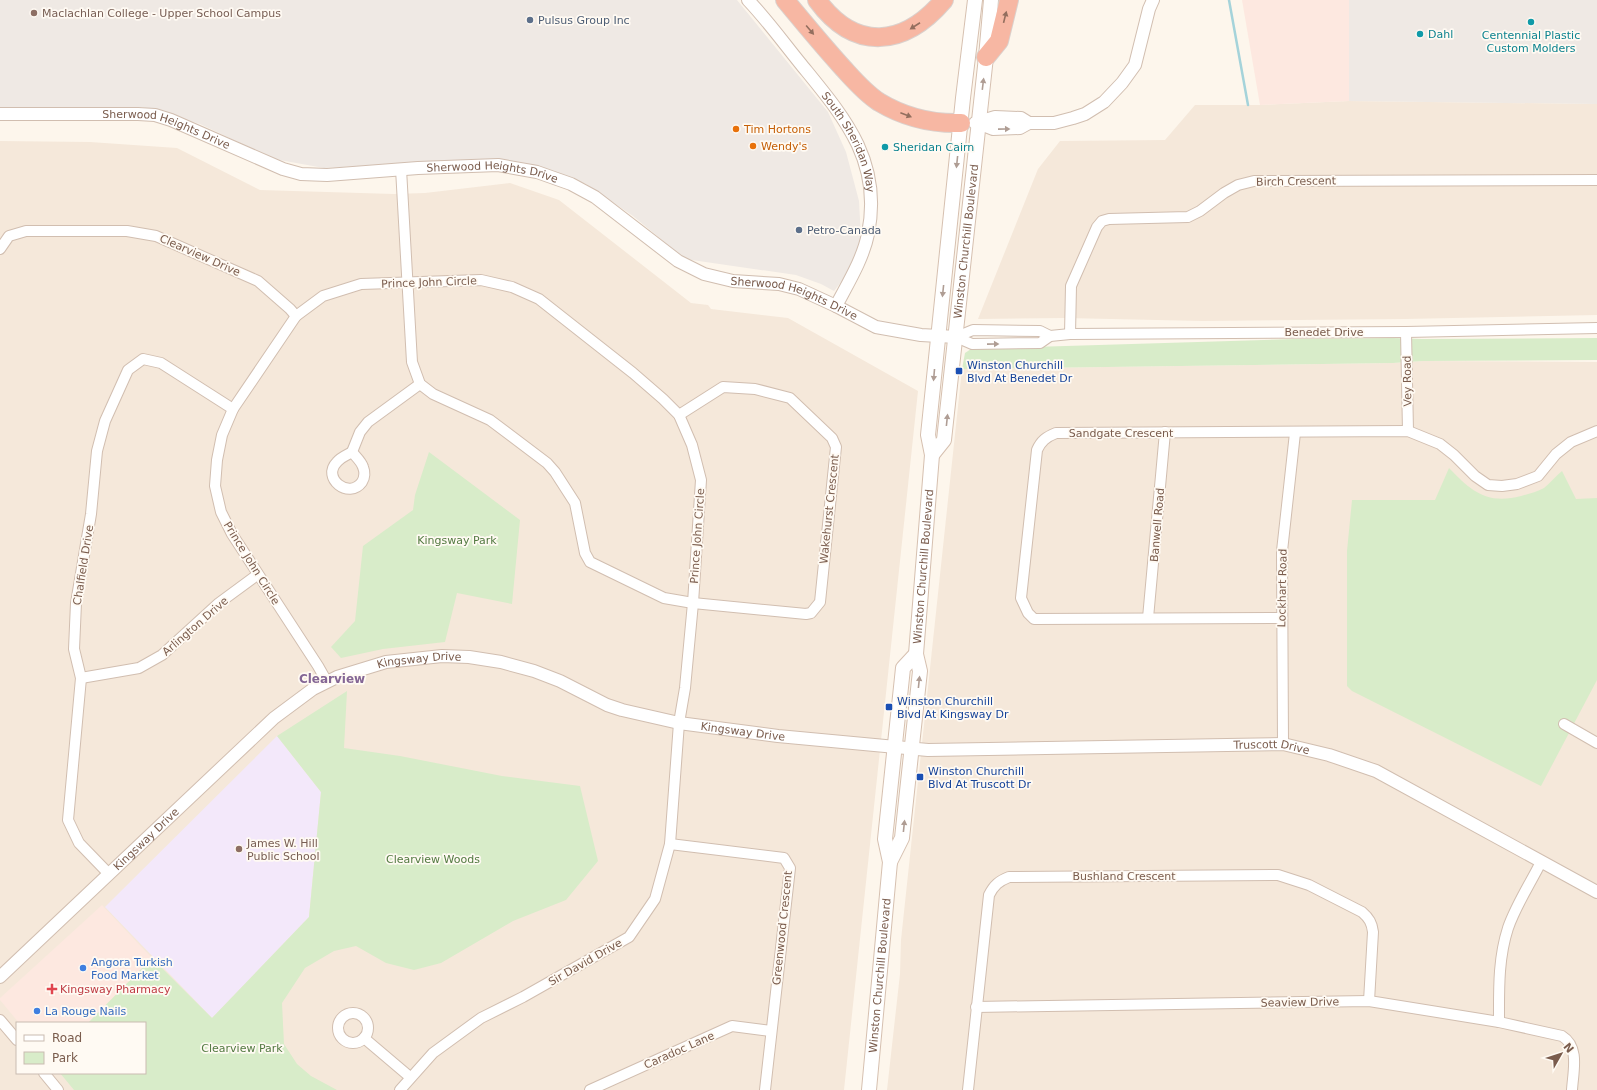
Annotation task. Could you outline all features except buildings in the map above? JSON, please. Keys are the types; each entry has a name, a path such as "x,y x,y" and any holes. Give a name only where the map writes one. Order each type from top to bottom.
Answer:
{"highway":[{"path":"785,0 859,85 877,101 915,118 940,123 970,123"},
{"path":"818,0 832,18 842,26 864,36 893,36 916,26 934,12 944,0"},
{"path":"986,57 999,41 1009,0"}],"main road":[{"name":"Winston Churchill Boulevard","path":"932,455 944,440 956,337 970,123 975,0"},
{"name":"Winston Churchill Boulevard","path":"890,862 902,838 920,671 916,654 932,455 928,435 938,336 970,123 986,57 991,0"},
{"name":"Winston Churchill Boulevard","path":"869,1090 890,862 885,839 895,746 904,668 916,654"}],"street":[{"name":"South Sheridan Way","path":"748,0 765,18 836,107 853,133 867,166 871,202 868,236 858,265 836,306"},
{"path":"970,123 993,129 1020,128 1029,123 1054,123 1073,118 1094,109 1122,84 1134,65 1149,9 1153,0"},
{"name":"Sherwood Heights Drive","path":"0,114 155,115 283,169 298,173 327,175 401,169 498,165 536,172 571,184 595,197 678,261 704,274 733,281 779,284 799,289 876,327 921,335 956,337"},
{"path":"401,169 412,362 420,384 433,394 490,420 547,463 556,472 575,503 585,553 590,562 664,598 693,603"},
{"name":"Birch Crescent","path":"1070,334 1071,286 1096,227 1102,221 1109,219 1188,217 1200,211 1224,193 1238,185 1254,181 1597,180"},
{"name":"Clearview Drive","path":"0,249 9,236 26,231 127,231 156,236 258,281 296,316"},
{"name":"Prince John Circle","path":"327,682 318,666 257,575 232,534 221,512 215,486 217,460 222,436 233,409 296,316 323,296 361,284 481,280 512,287 539,300 633,373 679,415 692,445 702,480 685,688 679,723"},
{"name":"Benedet Drive","path":"956,337 973,330 1040,331 1050,336 1070,334 1406,332 1597,328"},
{"name":"Vey Road","path":"1406,332 1408,431"},
{"name":"Chalfield Drive","path":"109,874 79,843 68,820 81,678 74,649 76,603 91,514 97,451 106,420 128,370 143,359 161,363 233,409"},
{"path":"352,452 360,432 368,422 420,384"},
{"name":"Wakehurst Crescent","path":"679,415 723,387 755,389 790,398 832,438 836,447 820,602 811,613 806,614 693,603"},
{"name":"Sandgate Crescent","path":"1281,618 1034,618 1028,613 1021,598 1037,450 1041,442 1047,437 1056,433 1408,431 1440,444 1454,455 1475,476 1488,485 1502,486 1517,484 1538,476 1562,449 1584,435 1597,431"},
{"name":"Banwell Road","path":"1148,618 1165,432"},
{"name":"Lockhart Road","path":"1283,744 1281,618 1282,551 1295,432"},
{"name":"Arlington Drive","path":"81,678 139,668 162,655 220,603 257,575"},
{"name":"Kingsway Drive","path":"0,977 274,718 313,689 327,682 386,662 442,656 469,657 501,662 534,671 560,681 607,705 679,723 778,736 912,748"},
{"name":"Sir David Drive","path":"400,1090 433,1053 481,1018 523,998 629,937 654,899 670,844 679,723"},
{"path":"1564,724 1597,743"},
{"name":"Truscott Drive","path":"912,748 928,750 1283,744 1329,755 1376,771 1597,892"},
{"name":"Greenwood Crescent","path":"670,844 784,858 790,868 765,1090"},
{"path":"1499,1022 1499,979 1502,953 1508,929 1512,917 1541,862"},
{"name":"Bushland Crescent","path":"968,1090 989,895 994,886 1001,880 1009,877 1278,875 1309,885 1362,912 1373,924 1374,932 1369,1001"},
{"name":"Seaview Drive","path":"976,1007 1369,1001 1499,1022 1562,1036 1569,1040 1573,1049 1572,1090"},
{"path":"0,1020 16,1039"},
{"name":"Caradoc Lane","path":"590,1090 732,1026 771,1031"},
{"path":"364,1038 410,1078"},
{"path":"45,1074 58,1090"}],"shaded area":[{"path":"0,0 737,0 828,112 846,152 859,201 861,238 859,246 845,277 834,291 821,284 796,275 685,259 633,216 586,184 549,169 481,159 324,168 274,159 200,124 142,107 0,107"},
{"path":"1242,0 1349,0 1349,101 1260,105"},
{"path":"1349,0 1597,0 1597,104 1349,101"},
{"path":"1349,101 1597,104 1597,315 1203,321 1065,318 978,319 1038,169 1060,141 1165,140 1195,105 1260,105"},
{"path":"0,141 90,142 177,148 260,190 394,194 425,193 510,183 559,200 691,303 708,305 711,309 788,318 918,391 844,1090 0,1090"},
{"path":"1423,361 1597,362 1597,1090 887,1090 900,974 901,940 962,369 1393,363"},
{"name":"James W. Hill Public School","path":"277,736 321,792 309,917 212,1018 105,907"},
{"path":"102,905 152,958 89,1022 18,1022 0,1000 0,998"}],"green space":[{"path":"1597,338 1597,360 1423,361 1393,363 962,369 965,353 971,349 1294,339"},
{"name":"Kingsway Park","path":"429,452 520,520 512,604 457,593 445,642 383,649 341,658 331,647 355,621 363,546 413,510 415,495"},
{"path":"1449,468 1472,489 1480,494 1498,499 1521,496 1535,492 1544,488 1562,471 1576,499 1597,498 1597,680 1541,786 1352,691 1347,686 1347,551 1352,500 1435,500"},
{"name":"Clearview Woods","path":"347,691 344,748 400,756 502,776 580,786 598,861 566,900 513,921 441,963 414,970 386,963 356,946 334,951 305,968 282,1003 284,1044 297,1064 311,1076 337,1090 74,1090 61,1074 146,1074 146,1022 89,1022 152,958 212,1018 309,917 321,792 277,736"}],"waterway":[{"path":"1229,0 1248,105"}],"place":[{"name":"Maclachlan College - Upper School Campus","path":"34,13"},
{"name":"Pulsus Group Inc","path":"530,20"},
{"name":"Centennial Plastic Custom Molders","path":"1531,22"},
{"name":"Dahl","path":"1420,34"},
{"name":"Tim Hortons","path":"736,129"},
{"name":"Wendy's","path":"753,146"},
{"name":"Sheridan Cairn","path":"885,147"},
{"name":"Petro-Canada","path":"799,230"},
{"name":"Winston Churchill Blvd At Benedet Dr","path":"959,371"},
{"name":"Winston Churchill Blvd At Kingsway Dr","path":"889,707"},
{"name":"Winston Churchill Blvd At Truscott Dr","path":"920,777"},
{"name":"James W. Hill Public School","path":"239,849"},
{"name":"Angora Turkish Food Market","path":"83,968"},
{"name":"Kingsway Pharmacy","path":"52,989"},
{"name":"La Rouge Nails","path":"37,1011"}],"district":[{"name":"Clearview","path":"332,679"}],"park label":[{"name":"Clearview Park","path":"242,1048"}]}
